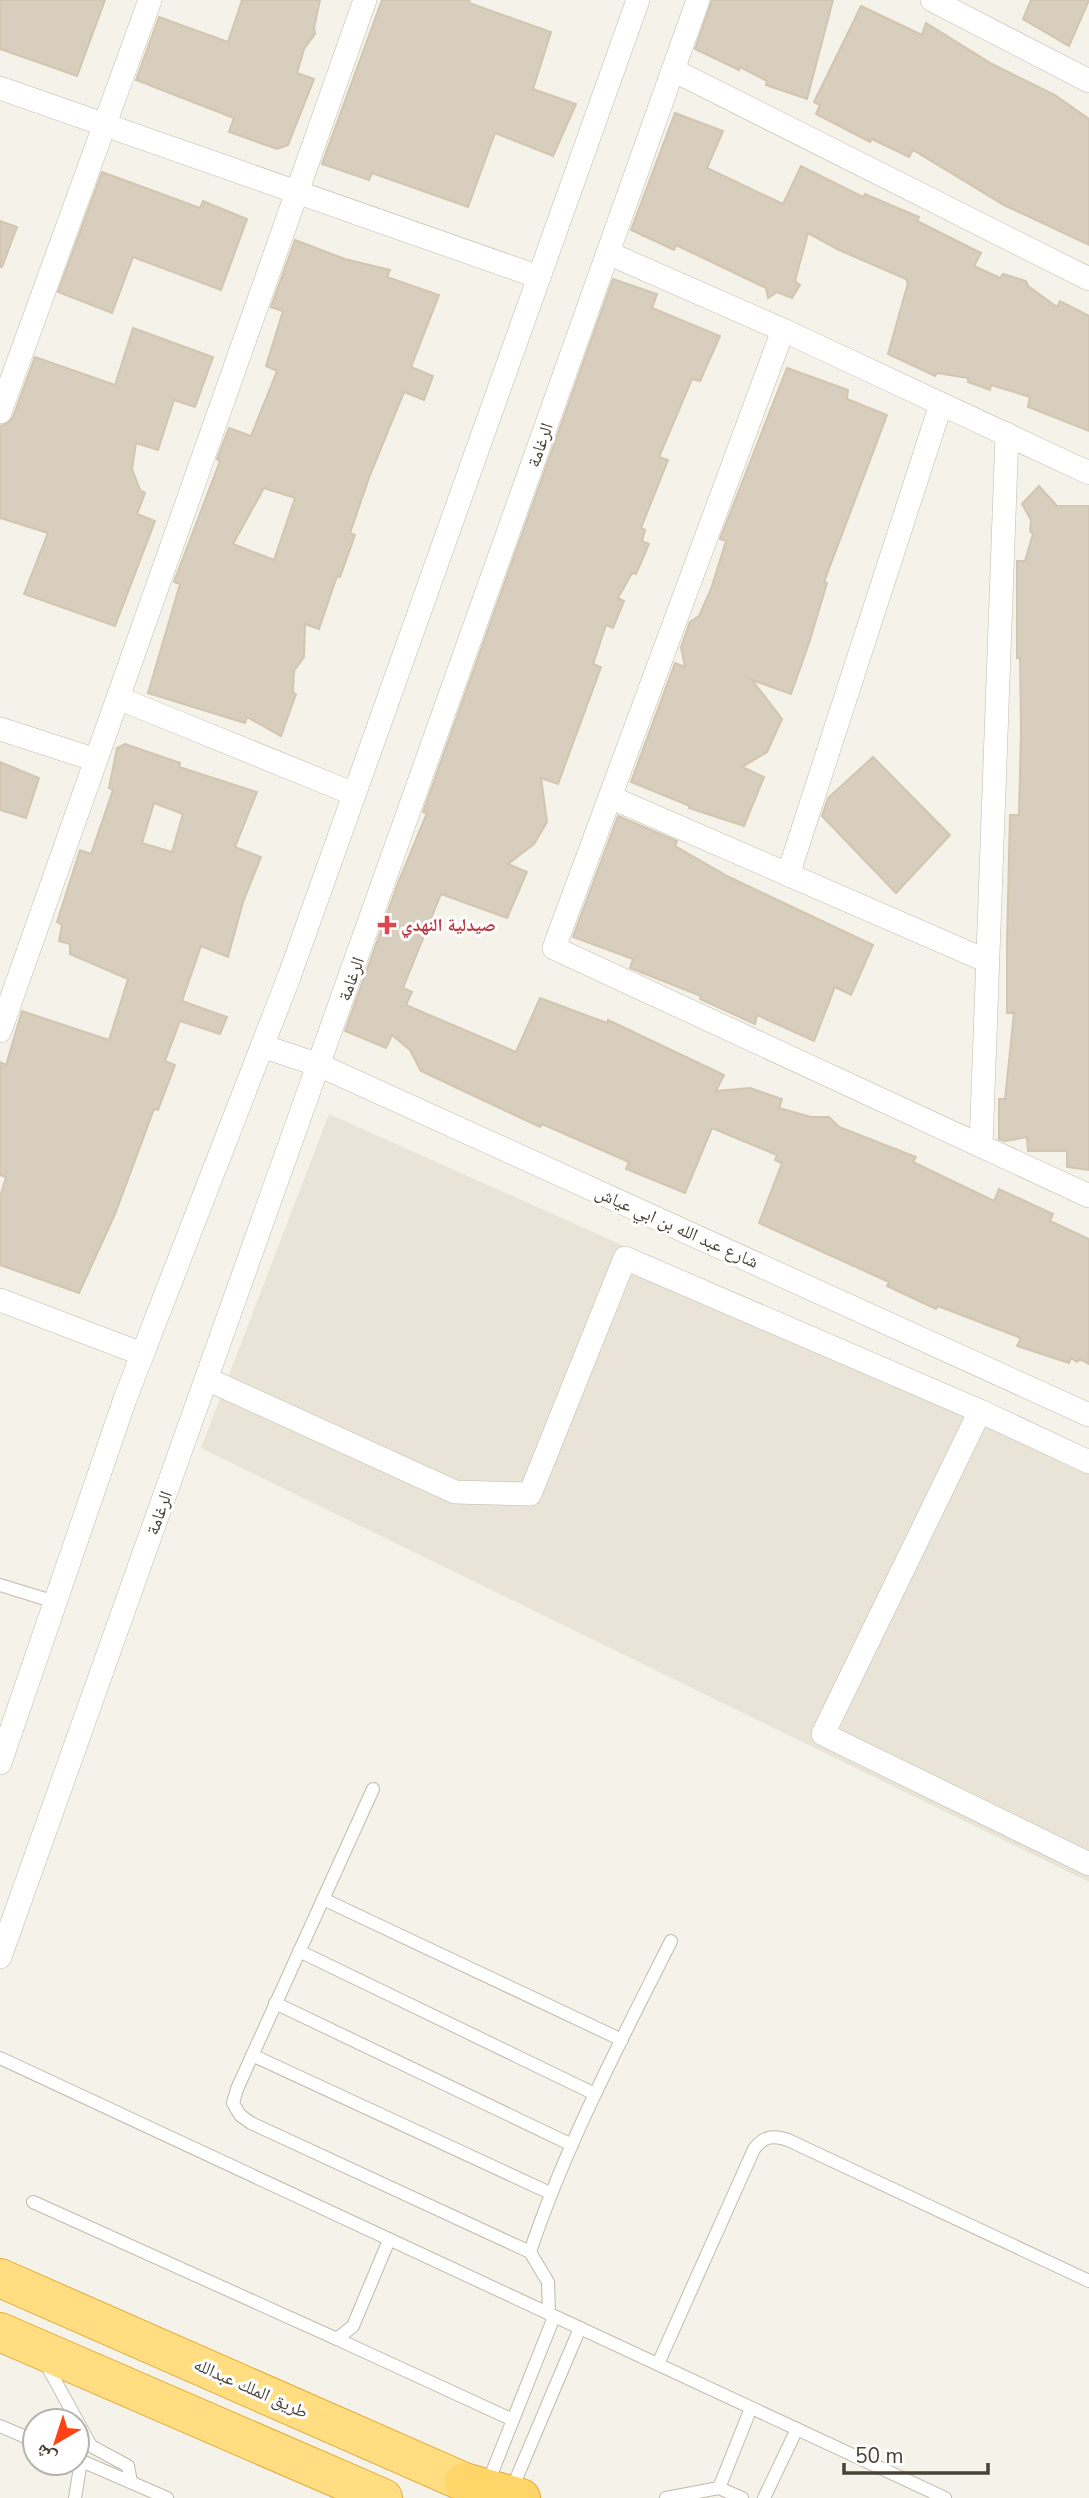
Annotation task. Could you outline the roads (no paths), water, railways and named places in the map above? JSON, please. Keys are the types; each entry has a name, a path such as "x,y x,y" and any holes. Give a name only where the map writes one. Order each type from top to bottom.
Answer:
{"highway":[{"name":"طريق الملك عبدالله","path":"0,2278 496,2492"},
{"path":"0,2332 383,2498"}],"street":[{"path":"0,412 150,0"},
{"path":"0,1031 365,0"},
{"path":"0,1763 142,1354 262,1046 638,0"},
{"name":"الرغامة","path":"0,1957 698,0"},
{"path":"932,0 1089,81"},
{"path":"673,70 1089,279"},
{"path":"0,88 539,278"},
{"path":"608,253 783,330 1089,472"},
{"path":"783,330 554,948 1089,1196"},
{"path":"788,875 941,404"},
{"path":"981,1146 1007,434"},
{"path":"118,698 354,794"},
{"path":"0,729 96,760"},
{"path":"610,797 987,961"},
{"name":"شارع عبد الله بن ابي عياش","path":"262,1046 320,1065 1089,1415"},
{"path":"206,1379 456,1492 530,1494 625,1258 980,1411 1089,1462"},
{"path":"0,1300 142,1354"},
{"path":"980,1411 823,1734 1089,1864"}],"lane":[{"path":"0,1585 55,1602"},
{"path":"373,1789 275,2003 233,2103 240,2115 251,2123 530,2252 548,2282 552,2316 513,2420 496,2492"},
{"path":"323,1899 622,2039"},
{"path":"530,2252 550,2193 595,2094 671,1941"},
{"path":"299,1951 595,2094"},
{"path":"275,2003 572,2145"},
{"path":"252,2056 550,2193"},
{"path":"0,2058 945,2498"},
{"path":"658,2364 754,2149 761,2140 770,2137 788,2140 1089,2281"},
{"path":"33,2202 513,2420"},
{"path":"337,2339 353,2326 389,2240"},
{"path":"496,2492 580,2328"},
{"path":"37,2348 91,2446 128,2466 131,2482"},
{"path":"719,2488 751,2408"},
{"path":"0,2426 21,2435"},
{"path":"765,2498 797,2429"},
{"path":"91,2465 167,2498"},
{"path":"75,2498 77,2477"},
{"path":"666,2498 719,2488 741,2498"}],"place":[{"name":"صيدلية النهدي","path":"387,925"}]}
